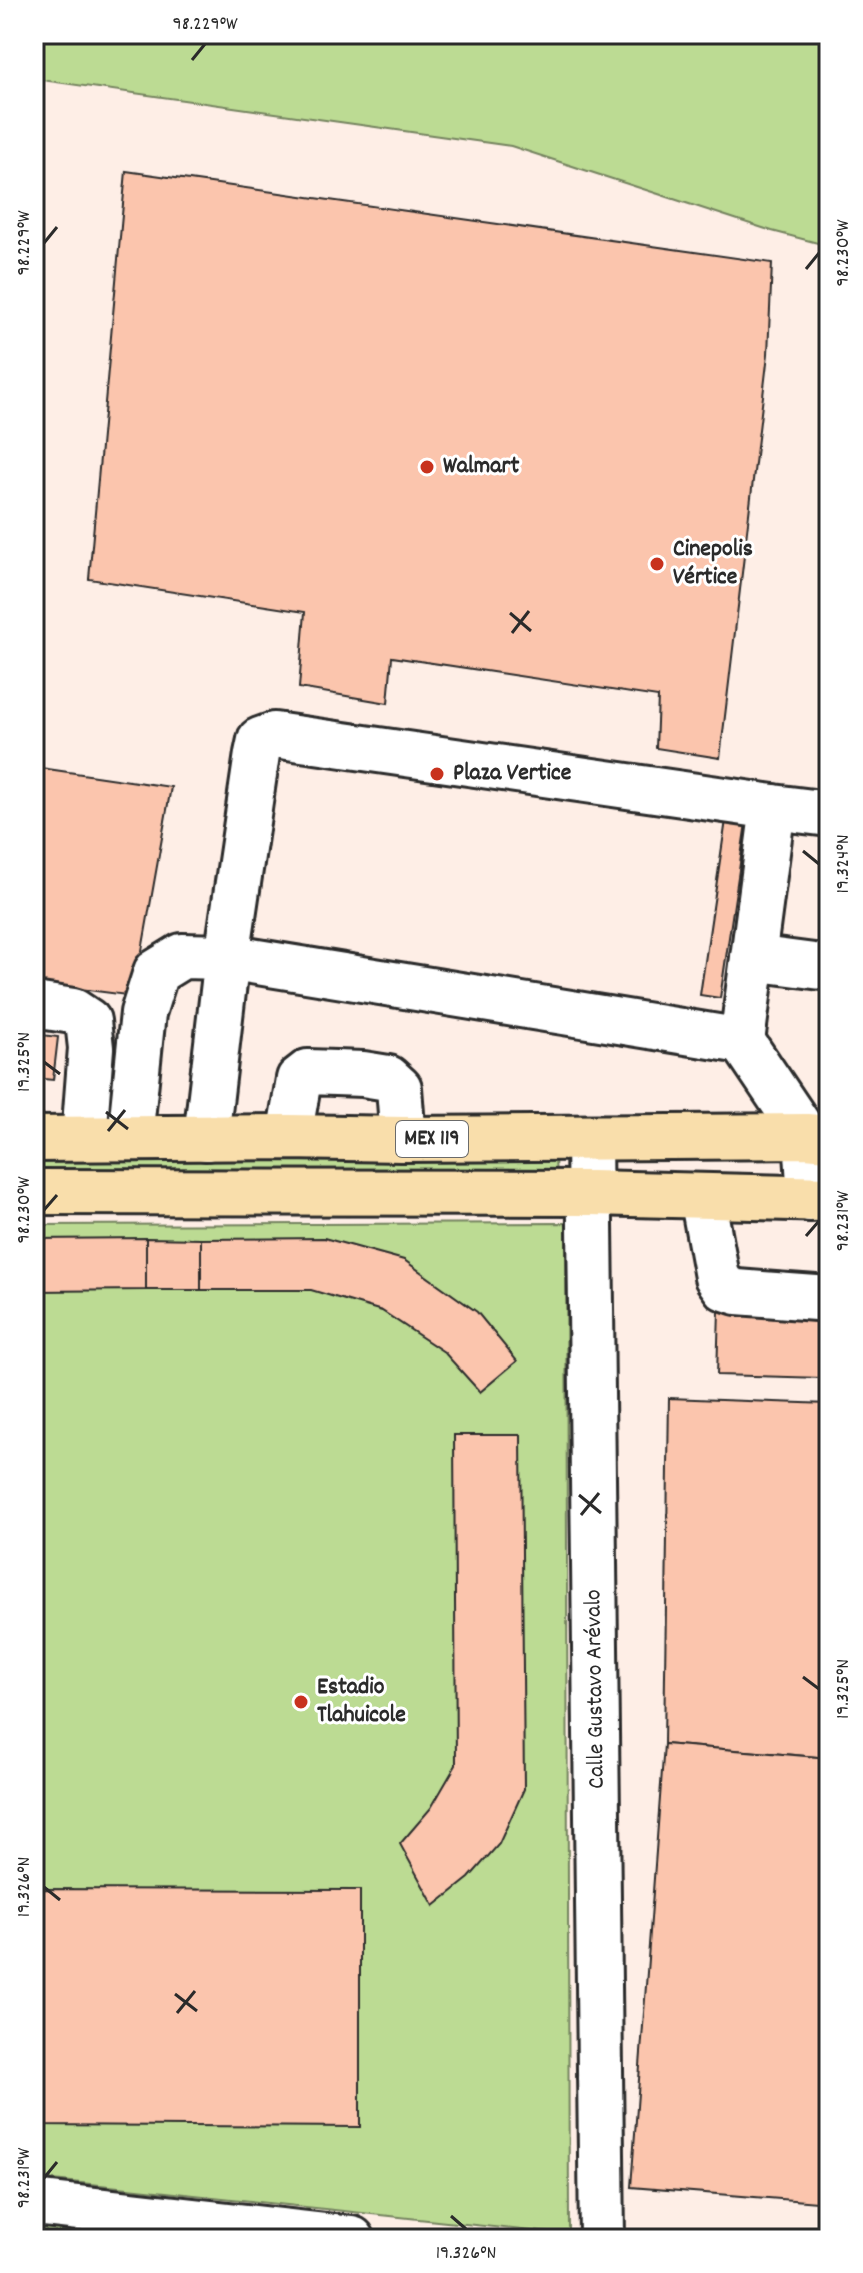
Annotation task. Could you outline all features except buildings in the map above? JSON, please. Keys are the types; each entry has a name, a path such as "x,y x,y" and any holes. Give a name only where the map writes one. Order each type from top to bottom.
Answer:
{"main road":[{"name":"MEX 119","path":"34,1139 818,1137"},
{"path":"34,1192 591,1193 820,1199"}],"street":[{"path":"206,1138 227,957 260,740 274,735 829,814"},
{"path":"742,1041 773,807"},
{"path":"130,1138 143,1013 156,972 182,956 227,957 742,1041 818,1137 820,1199"},
{"path":"753,958 829,968"},
{"path":"34,1005 73,1011 88,1021 91,1048 84,1138"},
{"path":"289,1137 299,1079 308,1072 388,1078 399,1088 403,1139"},
{"name":"Calle Gustavo Arévalo","path":"589,1139 602,2239"},
{"path":"702,1196 717,1277 725,1288 737,1292 829,1299"},
{"path":"34,2203 352,2239"}],"green space":[{"path":"34,34 829,34 829,246 772,231 511,146 34,79"},
{"path":"34,1151 555,1153 556,1186 34,1186"},
{"name":"Estadio Tlahuicole","path":"566,1223 569,2235 34,2178 34,1225"},
{"path":"34,2221 168,2239 34,2239"}],"place":[{"name":"Walmart","path":"427,467"},
{"name":"Cinepolis Vértice","path":"657,564"},
{"name":"Plaza Vertice","path":"437,774"},
{"name":"Estadio Tlahuicole","path":"301,1702"}]}
